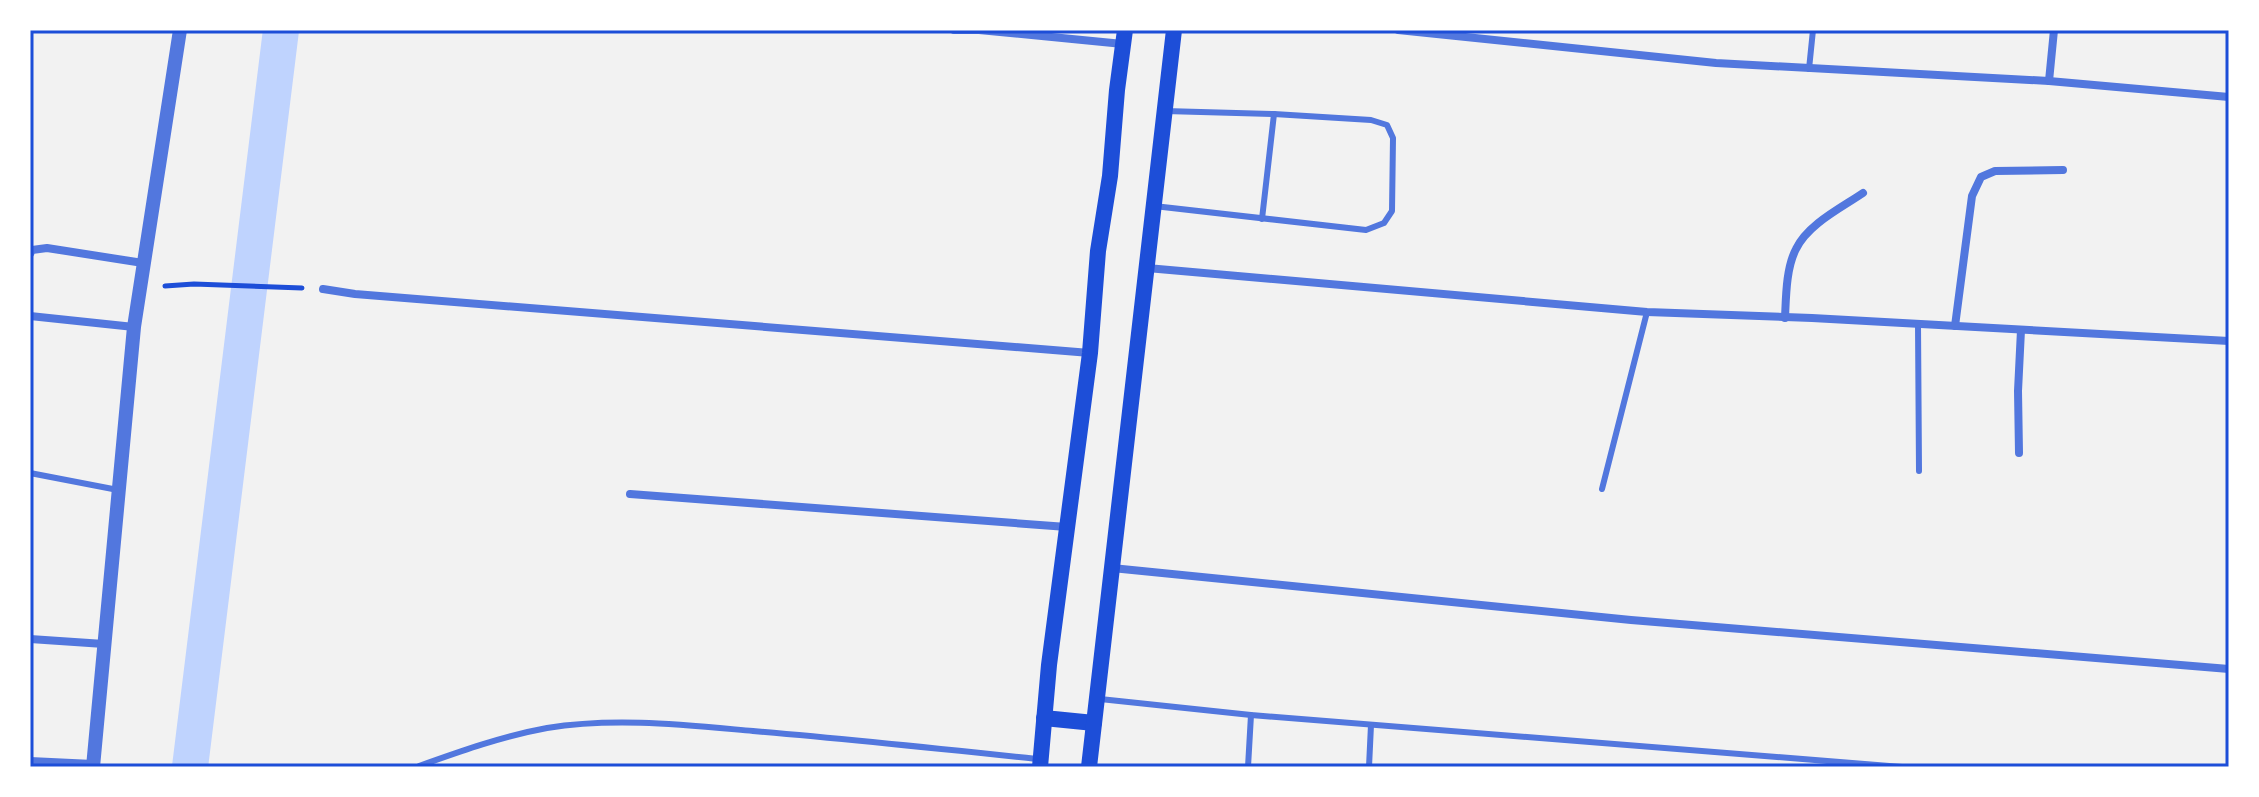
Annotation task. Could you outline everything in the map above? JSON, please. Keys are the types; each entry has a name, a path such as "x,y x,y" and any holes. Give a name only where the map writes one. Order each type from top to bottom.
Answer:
{"main road":[{"path":"1089,767 1174,30"},
{"path":"1040,763 1049,665 1090,353 1098,251 1110,176 1124,37"},
{"path":"1044,718 1094,723"}],"street":[{"path":"30,761 93,765 134,327 180,30"},
{"path":"954,30 1124,37"},
{"path":"1398,30 1716,63 2049,81 2225,96 2229,84"},
{"path":"2049,81 2054,30"},
{"path":"1955,326 1972,196 1981,177 1995,171 2063,170"},
{"path":"1785,318 1787,286 1795,249 1812,228 1863,193"},
{"path":"30,254 32,250 47,248 143,263"},
{"path":"1147,268 1647,312 2229,341"},
{"path":"323,289 1090,353"},
{"path":"30,316 134,327"},
{"path":"2019,453 2021,330"},
{"path":"630,494 1067,527"},
{"path":"1112,568 1631,620 2229,669"},
{"path":"30,639 104,644"}],"lane":[{"path":"1809,69 1813,30"},
{"path":"1154,206 1366,230 1384,223 1392,211 1393,138 1387,125 1371,120 1165,111"},
{"path":"1262,219 1274,114"},
{"path":"1602,489 1647,312"},
{"path":"1918,324 1919,471"},
{"path":"30,473 118,490"},
{"path":"1097,699 1251,715 1902,767"},
{"path":"1248,767 1251,715"},
{"path":"419,766 491,741 548,728 603,723 674,724 832,738 1040,763"},
{"path":"1369,767 1371,725"}],"path":[{"path":"194,284 323,289"}],"waterway":[{"path":"190,767 281,30"}]}
